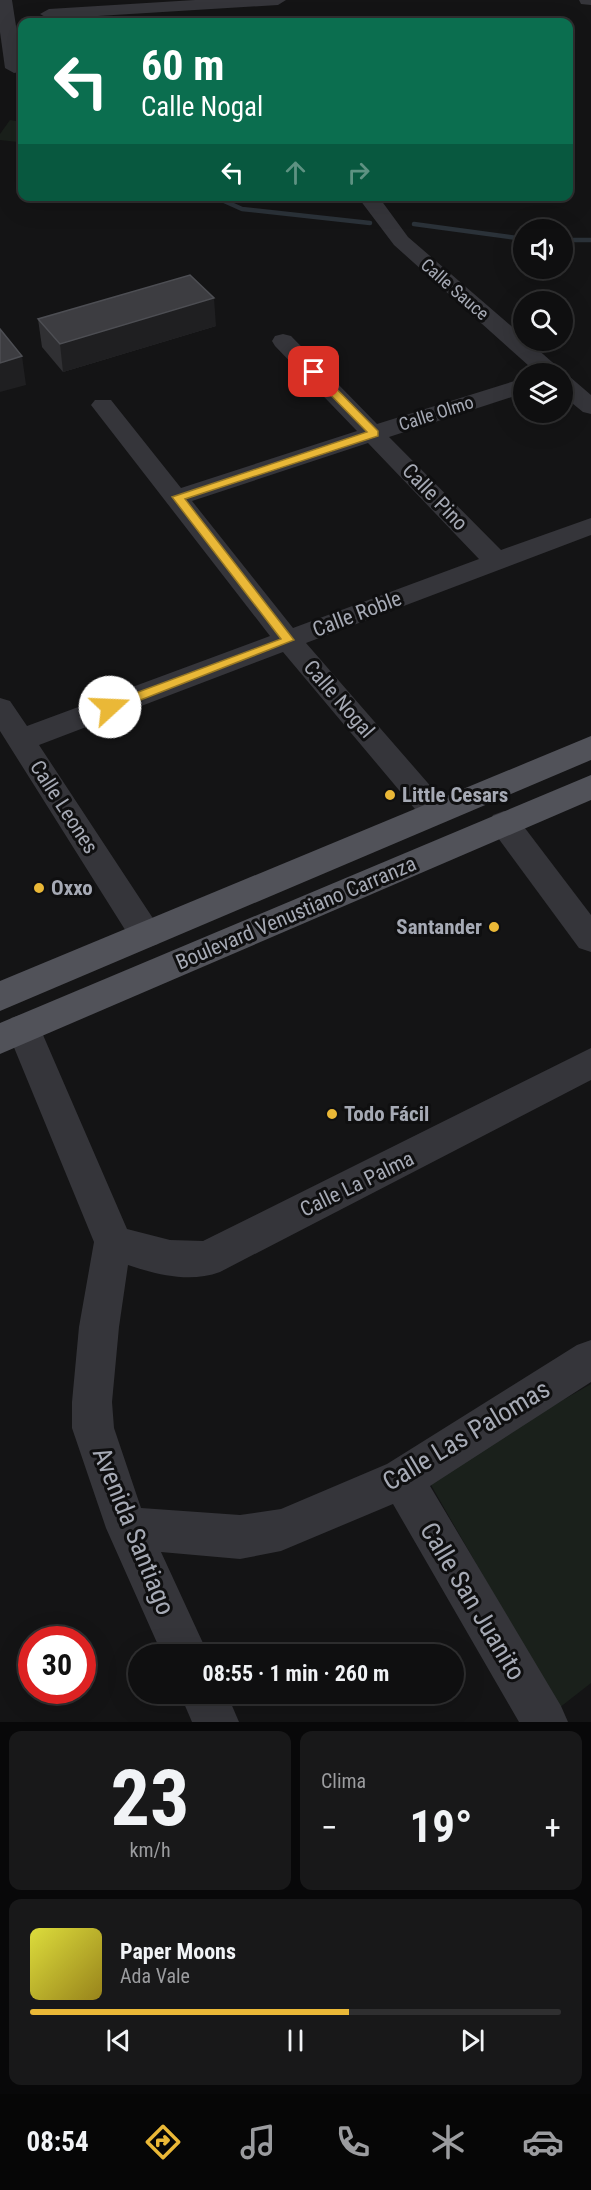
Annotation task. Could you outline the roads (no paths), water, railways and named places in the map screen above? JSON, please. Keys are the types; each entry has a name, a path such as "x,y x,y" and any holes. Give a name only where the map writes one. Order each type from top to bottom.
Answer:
{"main road":[{"name":"Boulevard Venustiano Carranza","path":"0,996 591,747"},
{"name":"Boulevard Venustiano Carranza","path":"12,1034 591,786"}],"street":[{"path":"4,0 12,69"},
{"path":"50,14 278,0"},
{"path":"244,1 250,18"},
{"name":"Calle Sauce","path":"371,201 401,241 540,363"},
{"name":"Calle Pino","path":"283,341 496,561"},
{"name":"Calle Olmo","path":"178,497 513,389"},
{"path":"573,391 591,407"},
{"name":"Calle Nogal","path":"104,405 288,640 436,813"},
{"name":"Calle Roble","path":"21,740 591,526"},
{"name":"Calle Leones","path":"0,708 146,934"},
{"path":"504,823 591,939"},
{"path":"12,1034 113,1242"},
{"name":"Calle La Palma","path":"113,1242 146,1255 170,1260 206,1259 417,1155 591,1063"},
{"name":"Avenida Santiago","path":"113,1242 98,1337 92,1402 93,1428 128,1528 180,1644"},
{"name":"Calle Las Palomas","path":"128,1528 240,1537 281,1530 402,1479 591,1359"},
{"name":"Calle San Juanito","path":"402,1479 545,1722"},
{"path":"208,1704 216,1722"}],"waterway":[{"path":"224,201 242,209 370,223"},
{"path":"414,224 513,238"},
{"path":"573,240 591,240"}],"place":[{"name":"Little Cesars","path":"390,795"},
{"name":"Oxxo","path":"39,888"},
{"name":"Santander","path":"494,927"},
{"name":"Todo Fácil","path":"332,1114"}]}
